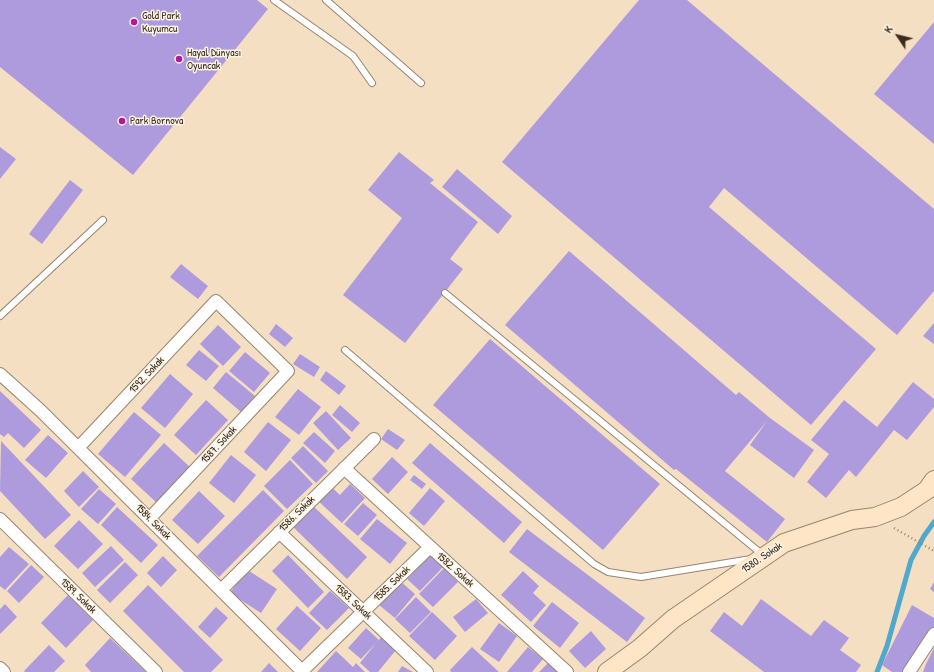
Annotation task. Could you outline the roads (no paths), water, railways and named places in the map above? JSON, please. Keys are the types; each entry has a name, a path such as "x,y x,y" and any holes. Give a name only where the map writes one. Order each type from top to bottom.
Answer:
{"street":[{"name":"1587. Sokak","path":"150,519 288,370 216,302"},
{"name":"1592. Sokak","path":"78,448 216,302"},
{"name":"1584. Sokak","path":"0,374 41,411 302,671"},
{"name":"1586. Sokak","path":"221,590 374,439"},
{"name":"1582. Sokak","path":"344,468 567,672"},
{"name":"1580. Sokak","path":"607,672 640,648 673,618 784,543 852,520 875,517 901,507 927,490 934,480"},
{"name":"1589. Sokak","path":"0,519 156,672"},
{"name":"1583. Sokak","path":"279,532 427,672"},
{"name":"1585. Sokak","path":"302,671 430,547"},
{"path":"909,672 934,634"},
{"path":"0,668 4,672"}],"lane":[{"path":"274,0 353,56 372,83"},
{"path":"326,0 421,83"},
{"path":"0,316 103,220"},
{"path":"445,293 765,557"},
{"path":"345,350 594,564 608,572 641,577 765,557"}],"waterway":[{"path":"877,672 887,646 911,560 924,536 934,522"}],"place":[{"name":"Gold Park Kuyumcu","path":"134,22"},
{"name":"Hayal Dünyası Oyuncak","path":"179,59"},
{"name":"Park Bornova","path":"122,121"}]}
